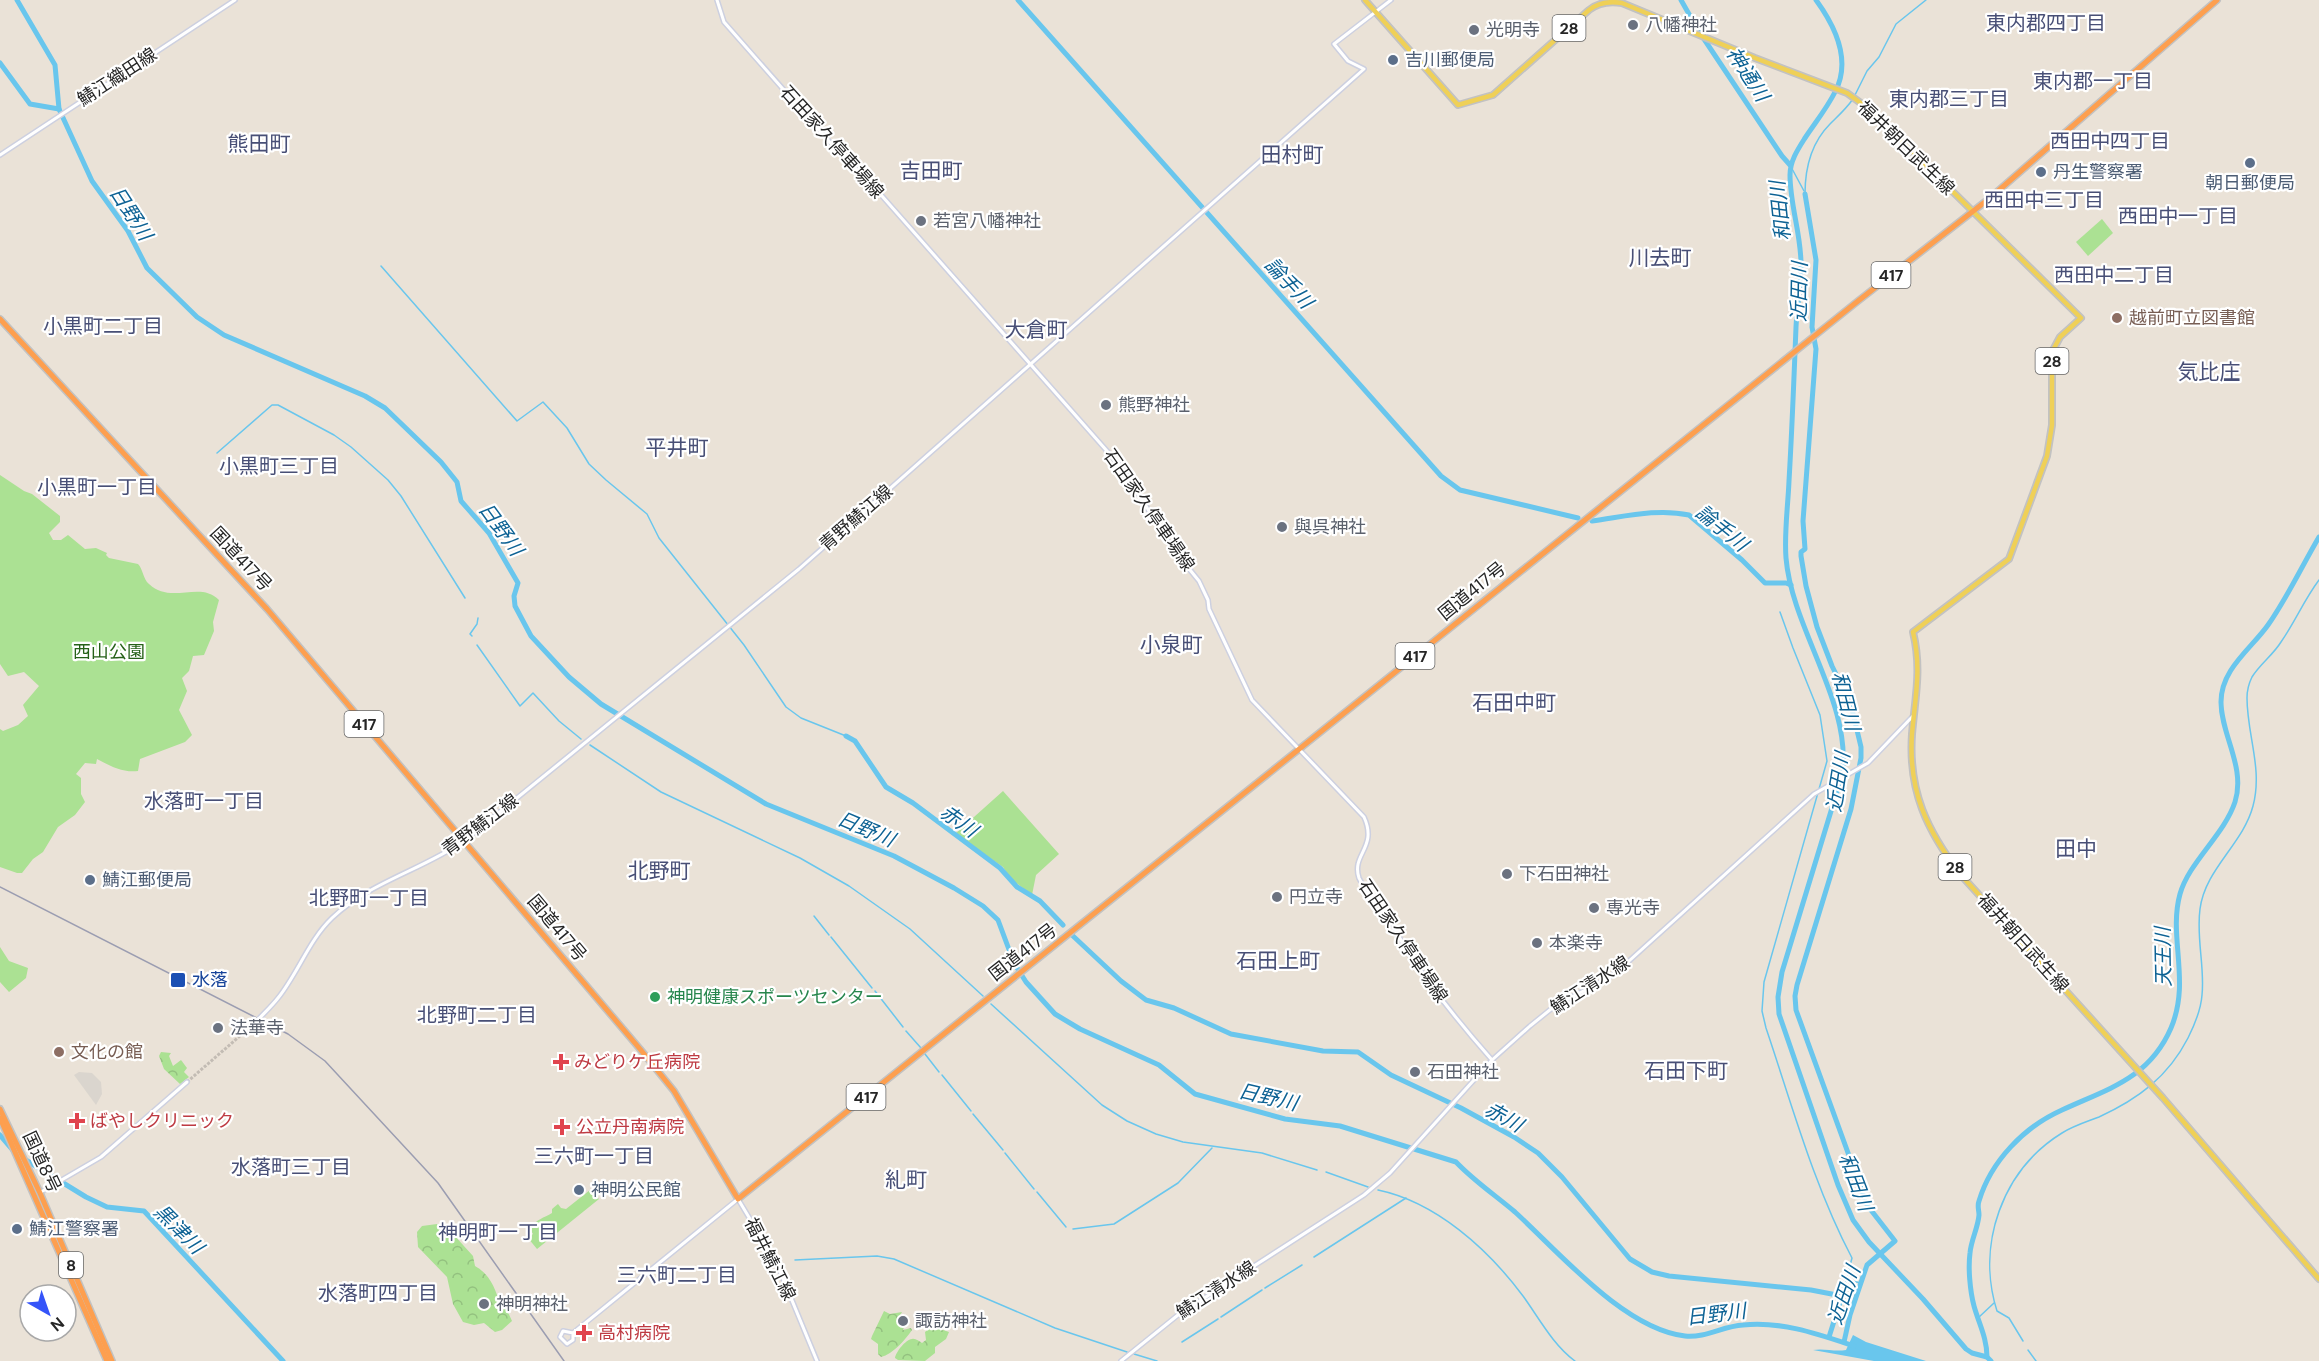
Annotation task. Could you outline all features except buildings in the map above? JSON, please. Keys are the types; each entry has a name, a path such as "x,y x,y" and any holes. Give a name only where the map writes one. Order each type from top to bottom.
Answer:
{"highway":[{"name":"国道417号","path":"0,319 267,609 675,1091 738,1199 1973,212 2217,0"},
{"name":"国道8号","path":"0,1109 29,1169 37,1194 107,1361"},
{"name":"国道8号","path":"0,1118 112,1361"}],"main road":[{"name":"鯖江織田線","path":"0,154 235,0"},
{"name":"石田家久停車場線","path":"717,0 724,22 829,141 867,179 1122,468 1173,549 1199,581 1208,600 1209,609 1252,700 1364,817 1369,828 1369,839 1358,861 1359,879 1383,908 1409,953 1442,1001 1492,1060"},
{"name":"福井朝日武生線","path":"1365,0 1458,105 1493,95 1597,5 1612,2 1622,3 1755,58 1831,86 1869,109 2081,318 2064,333 2052,352 2052,425 2047,456 2009,559 1913,632 1919,664 1912,749 1915,783 1924,816 1937,843 1974,890 2132,1062 2319,1279"},
{"name":"青野鯖江線","path":"256,1022 279,998 324,927 342,909 356,898 464,841 657,686 799,569 1364,69 1348,61 1334,44 1391,0"},
{"name":"鯖江清水線","path":"1121,1361 1178,1315 1352,1203 1390,1173 1492,1060 1556,1005 1605,980 1619,970 1808,800 1827,786 1865,765 1914,714"},
{"path":"37,1194 101,1157 187,1082"},
{"name":"福井鯖江線","path":"573,1333 738,1199 777,1264 817,1361"},
{"path":"563,1331 573,1333 573,1341 567,1344 560,1337 563,1331"}],"green space":[{"path":"2102,219 2113,233 2088,256 2076,242"},
{"name":"西山公園","path":"0,475 32,494 60,516 60,522 49,533 53,540 61,540 68,535 85,549 96,548 107,553 109,558 138,564 147,582 158,590 167,593 203,592 219,600 213,622 214,631 204,655 193,656 189,671 182,678 187,691 179,710 192,735 185,742 140,759 138,771 122,770 97,759 96,764 85,763 76,774 81,778 81,794 85,802 75,815 58,827 43,852 33,859 22,873 0,867 0,729 3,731 18,725 28,716 23,705 39,686 24,672 8,676 0,664"},
{"path":"1003,791 1059,854 1036,875 1032,895 1011,879 1003,867 955,834"},
{"path":"0,947 9,961 28,968 26,978 9,992 0,982"},
{"path":"161,1052 171,1053 169,1056 173,1066 181,1060 187,1068 184,1072 189,1077 180,1084 164,1069 159,1056"},
{"path":"590,1190 599,1199 537,1249 528,1238 533,1234 530,1229 532,1226 552,1213 552,1209 558,1204 561,1208 566,1209"},
{"path":"437,1224 446,1227 447,1232 454,1235 473,1256 475,1266 492,1283 501,1306 506,1308 512,1321 502,1330 495,1332 484,1323 474,1325 463,1322 453,1304 447,1277 418,1247 417,1232 422,1226"},
{"path":"884,1311 890,1314 902,1312 898,1319 900,1324 905,1323 903,1330 911,1328 912,1330 894,1350 881,1357 878,1354 878,1344 871,1339"},
{"path":"932,1326 949,1332 946,1339 935,1347 935,1353 925,1361 895,1358 901,1347 909,1340 914,1339 922,1343 926,1340 925,1332"}],"shaded area":[{"path":"79,1072 92,1073 101,1082 102,1094 96,1105 74,1075"}],"water":[{"path":"1853,1335 1866,1342 1926,1361 1874,1361 1813,1350 1846,1350"}],"waterway":[{"name":"日野川","path":"17,0 55,65 59,109 92,181 128,231 147,268 197,317 224,335 365,396 385,408 441,462 457,482 461,501 489,533 518,583 514,596 515,606 531,636 569,677 601,704 766,804 894,856 983,906 998,920 1014,963 1026,982 1055,1014 1080,1029 1159,1065 1195,1094 1285,1119 1340,1126 1456,1162 1616,1304 1662,1330 1693,1336 1736,1326 1772,1325 1800,1330 1854,1346"},
{"name":"論手川","path":"1018,0 1441,476 1460,490 1578,518"},
{"name":"神通川","path":"1681,0 1698,30 1790,165"},
{"name":"和田川","path":"1816,0 1835,32 1842,68 1835,92 1797,151 1790,170 1790,186 1801,264 1786,558 1799,612 1831,694 1839,721 1843,748 1842,775 1782,972 1778,997 1779,1014 1838,1185 1853,1220 1869,1242 1966,1349 1987,1357"},
{"path":"1855,95 1896,24 1926,0"},
{"name":"日野川","path":"0,63 30,104 59,109"},
{"path":"1805,194 1810,156 1818,139 1853,99"},
{"path":"1790,165 1804,191"},
{"name":"近田川","path":"1805,194 1816,260 1812,327 1816,349 1803,521 1805,549 1801,552 1801,556 1817,627 1832,666 1851,705 1861,747 1861,758 1851,809 1797,985 1796,1010 1867,1205 1895,1241 1867,1265 1850,1315 1844,1342"},
{"path":"381,266 517,421 543,402 567,428 589,464 647,514 659,538 744,645 786,707 801,718 846,736"},
{"path":"217,453 272,405 278,405 334,435 388,480 401,496 465,598"},
{"name":"論手川","path":"1592,521 1665,512 1689,515 1742,560 1765,583 1791,585"},
{"name":"天王川","path":"1991,1361 1987,1357 1984,1337 1971,1294 1969,1272 1969,1259 1979,1215 1978,1203 1984,1186 2001,1159 2022,1136 2048,1117 2110,1088 2139,1071 2162,1045 2171,1028 2177,1011 2179,993 2176,926 2180,894 2184,882 2230,814 2238,789 2235,764 2222,714 2222,690 2231,669 2275,615 2319,537"},
{"path":"2023,1341 2009,1318 1997,1311 1991,1286 1990,1261 1999,1211 2024,1167 2041,1149 2066,1131 2127,1103 2151,1085 2171,1064 2188,1038 2197,1017 2202,995 2199,920 2203,895 2216,869 2248,820 2256,792 2248,712 2249,684 2255,672 2281,642 2319,580"},
{"path":"1780,612 1820,715 1827,761 1764,982 1762,1011 1815,1174 1838,1231 1852,1258 1842,1296"},
{"path":"472,636 470,634 478,618"},
{"path":"477,645 520,706 533,693 559,721 581,739"},
{"name":"赤川","path":"846,736 855,741 886,787 913,803 1000,868 1017,887 1040,901 1063,925"},
{"path":"590,745 661,792 800,858 849,886 910,929 983,996"},
{"path":"814,916 829,935"},
{"name":"赤川","path":"1073,936 1121,981 1146,1000 1174,1008 1231,1034 1323,1051 1358,1052 1391,1075 1461,1108 1514,1137 1538,1153 1562,1177 1630,1259 1652,1272 1669,1276 1811,1290 1842,1296 1829,1337"},
{"path":"831,937 872,988"},
{"path":"875,991 903,1027"},
{"path":"991,1004 1102,1105 1127,1121 1156,1134 1183,1142 1262,1153 1317,1170"},
{"path":"906,1031 921,1048"},
{"path":"925,1054 939,1072"},
{"path":"942,1075 971,1111"},
{"path":"973,1114 1003,1150"},
{"name":"黒津川","path":"0,1135 16,1154 86,1197 107,1207 144,1211 283,1361"},
{"path":"1073,1229 1114,1224 1178,1183 1212,1148"},
{"path":"1005,1153 1034,1189"},
{"path":"1326,1172 1368,1187"},
{"path":"1378,1190 1399,1196 1440,1216 1477,1245 1509,1278 1553,1339 1575,1361"},
{"path":"1037,1192 1066,1227"},
{"path":"1314,1257 1406,1198"},
{"path":"795,1260 877,1256 894,1259 1055,1328 1127,1352"},
{"path":"1265,1288 1302,1265"},
{"path":"1847,1280 1861,1283"},
{"path":"1221,1317 1262,1290"},
{"path":"1978,1318 1994,1303"},
{"path":"1182,1342 1218,1319"},
{"path":"2028,1350 2036,1361"},
{"path":"1134,1354 1157,1361"}],"tunnel":[{"path":"187,1082 256,1022"}],"tram line":[{"path":"0,887 288,1034 325,1061 438,1183 564,1361"}],"place":[{"name":"八幡神社","path":"1633,25"},
{"name":"光明寺","path":"1474,30"},
{"name":"吉川郵便局","path":"1393,60"},
{"name":"朝日郵便局","path":"2250,163"},
{"name":"丹生警察署","path":"2041,172"},
{"name":"若宮八幡神社","path":"921,221"},
{"name":"越前町立図書館","path":"2117,318"},
{"name":"熊野神社","path":"1106,405"},
{"name":"與呉神社","path":"1282,527"},
{"name":"下石田神社","path":"1507,874"},
{"name":"鯖江郵便局","path":"90,880"},
{"name":"円立寺","path":"1277,897"},
{"name":"専光寺","path":"1594,908"},
{"name":"本楽寺","path":"1537,943"},
{"name":"水落","path":"178,980"},
{"name":"神明健康スポーツセンター","path":"655,997"},
{"name":"法華寺","path":"218,1028"},
{"name":"文化の館","path":"59,1052"},
{"name":"みどりケ丘病院","path":"561,1062"},
{"name":"石田神社","path":"1415,1072"},
{"name":"ばやしクリニック","path":"77,1121"},
{"name":"公立丹南病院","path":"562,1127"},
{"name":"神明公民館","path":"579,1190"},
{"name":"鯖江警察署","path":"17,1229"},
{"name":"神明神社","path":"484,1304"},
{"name":"諏訪神社","path":"903,1321"},
{"name":"高村病院","path":"584,1333"}],"district":[{"name":"東内郡四丁目","path":"2046,23"},
{"name":"東内郡一丁目","path":"2093,81"},
{"name":"東内郡三丁目","path":"1949,99"},
{"name":"西田中四丁目","path":"2110,141"},
{"name":"熊田町","path":"259,144"},
{"name":"田村町","path":"1292,155"},
{"name":"吉田町","path":"931,171"},
{"name":"西田中三丁目","path":"2044,200"},
{"name":"西田中一丁目","path":"2178,216"},
{"name":"川去町","path":"1660,258"},
{"name":"西田中二丁目","path":"2114,275"},
{"name":"小黒町二丁目","path":"103,326"},
{"name":"大倉町","path":"1036,330"},
{"name":"気比庄","path":"2209,372"},
{"name":"平井町","path":"677,448"},
{"name":"小黒町三丁目","path":"279,466"},
{"name":"小黒町一丁目","path":"97,487"},
{"name":"小泉町","path":"1171,645"},
{"name":"石田中町","path":"1514,703"},
{"name":"水落町一丁目","path":"204,801"},
{"name":"田中","path":"2076,849"},
{"name":"北野町","path":"659,871"},
{"name":"北野町一丁目","path":"369,898"},
{"name":"石田上町","path":"1278,961"},
{"name":"北野町二丁目","path":"477,1015"},
{"name":"石田下町","path":"1686,1071"},
{"name":"三六町一丁目","path":"594,1156"},
{"name":"水落町三丁目","path":"291,1167"},
{"name":"糺町","path":"906,1180"},
{"name":"神明町一丁目","path":"498,1232"},
{"name":"三六町二丁目","path":"677,1275"},
{"name":"水落町四丁目","path":"378,1293"}]}
